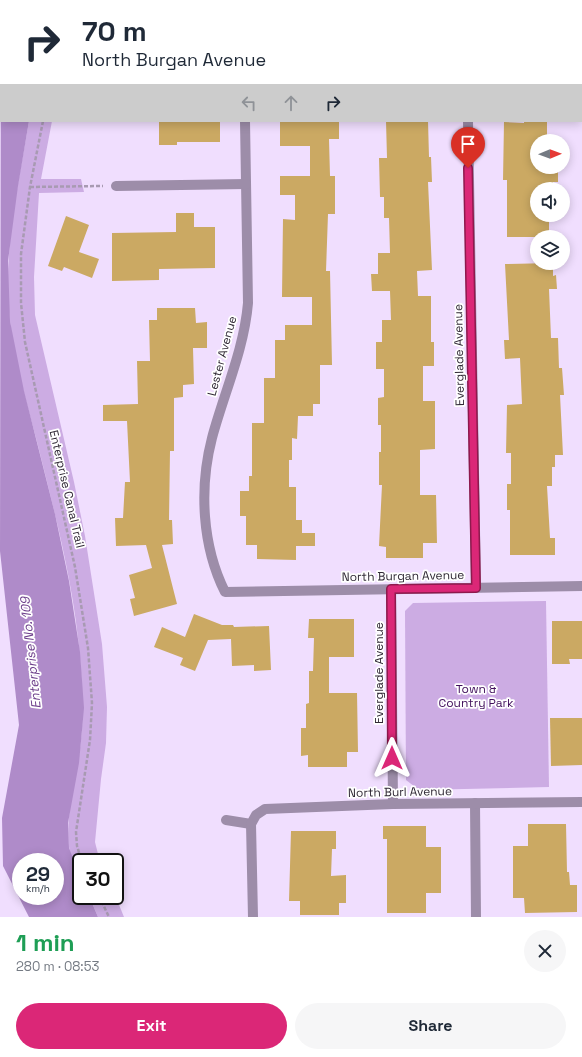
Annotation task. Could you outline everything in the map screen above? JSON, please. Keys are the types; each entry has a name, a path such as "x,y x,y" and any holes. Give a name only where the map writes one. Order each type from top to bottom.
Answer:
{"street":[{"name":"Lester Avenue","path":"225,592 216,574 207,528 204,493 206,466 212,438 246,327 248,304 245,122"},
{"name":"Everglade Avenue","path":"468,122 476,588"},
{"path":"116,186 246,184"},
{"name":"North Burgan Avenue","path":"225,592 582,586"},
{"name":"Everglade Avenue","path":"391,589 392,804"},
{"name":"North Burl Avenue","path":"251,824 256,815 265,809 392,804 582,802"},
{"path":"475,803 476,917"},
{"path":"226,820 251,824 253,917"}],"path":[{"name":"Enterprise Canal Trail","path":"43,122 30,187 21,254 21,303 25,342 75,567 88,656 92,702 90,740 76,832 79,853"},
{"path":"30,187 116,186"},
{"path":"103,905 109,917"}],"green space":[{"path":"29,122 52,122 41,179 81,179 84,192 39,193 34,277 35,315 85,536 102,644 107,707 106,743 95,842 98,853 72,853 72,858 69,847 68,833 70,806 82,729 80,658 68,575 50,492 24,395 12,336 8,296 8,271 12,221"},
{"name":"Town & Country Park","path":"546,601 549,787 419,790 406,780 405,611 413,603"},
{"path":"93,905 119,905 124,917 98,917"}],"water":[{"name":"Enterprise No. 109","path":"1,122 29,122 18,186 8,261 10,321 24,391 55,514 69,581 80,652 84,708 79,763 68,823 69,848 72,856 72,905 93,905 98,917 29,917 23,905 64,905 64,853 12,853 12,884 3,866 2,818 19,725 0,551"}],"building":[{"path":"159,122 220,122 220,142 177,142 177,145 159,145"},
{"path":"280,122 339,122 339,139 329,139 330,176 335,176 335,214 328,214 326,271 330,271 332,365 320,365 320,404 313,404 313,416 298,416 297,439 292,438 292,460 289,460 289,487 296,487 296,520 302,520 302,533 315,533 315,546 296,546 296,560 257,559 257,545 246,545 246,516 240,516 240,491 249,491 249,476 252,476 252,423 264,423 264,378 275,378 275,340 285,340 285,325 312,325 312,297 282,297 283,219 295,220 295,195 280,195 280,176 310,176 310,146 280,146"},
{"path":"386,122 428,122 429,157 431,157 432,182 428,182 432,270 417,271 418,296 431,296 431,342 434,342 434,366 423,366 423,401 435,401 435,449 420,450 420,495 436,495 437,543 423,543 423,558 386,558 386,547 379,546 382,485 379,485 381,425 378,425 378,398 384,397 384,369 376,369 376,342 382,342 382,320 391,320 390,291 372,291 371,274 378,274 378,253 390,253 389,218 384,218 384,197 380,197 379,158 387,158"},
{"path":"504,122 547,122 547,134 530,134 530,174 558,174 558,182 530,182 530,222 549,222 549,230 530,230 530,237 507,237 507,180 503,180"},
{"path":"176,213 194,213 194,227 215,227 215,268 159,269 159,280 112,281 112,233 176,232"},
{"path":"66,216 89,225 79,252 99,259 92,278 64,267 62,271 48,266"},
{"path":"530,263 530,270 553,270 553,276 556,275 557,289 549,289 551,338 558,338 559,368 562,368 564,395 560,395 563,455 555,455 555,467 552,467 552,486 547,486 550,538 555,538 555,555 510,555 510,510 507,510 507,484 511,484 511,453 506,453 507,405 522,404 520,358 505,359 504,340 509,340 505,264"},
{"path":"157,308 195,308 196,323 207,322 207,348 193,348 194,384 183,385 183,397 174,398 174,451 170,451 169,520 172,520 173,544 162,545 177,604 134,616 130,599 135,598 129,575 152,568 146,545 116,546 115,518 123,518 125,482 130,482 127,421 103,421 103,405 138,404 137,361 150,361 149,320 157,320"},
{"path":"194,614 222,625 233,625 234,627 269,626 271,670 254,671 254,665 232,666 231,639 208,640 195,671 180,665 183,658 154,647 162,627 185,637"},
{"path":"309,619 354,619 354,657 329,657 329,693 357,693 358,752 347,752 347,767 308,767 308,755 301,756 301,728 306,728 306,704 309,703 309,671 313,671 314,638 308,638"},
{"path":"552,621 582,621 582,659 569,659 570,664 552,664"},
{"path":"550,718 582,718 582,765 551,766"},
{"path":"528,824 566,824 567,872 569,872 570,885 577,885 577,912 525,913 524,898 513,898 513,846 528,846"},
{"path":"383,826 426,826 426,847 441,847 441,893 426,893 426,913 387,913 387,839 383,839"},
{"path":"291,831 336,831 336,849 332,849 331,876 346,875 346,903 339,903 339,915 300,915 300,901 289,901"}],"route":[{"path":"392,758 391,589 476,588 468,168"}]}
